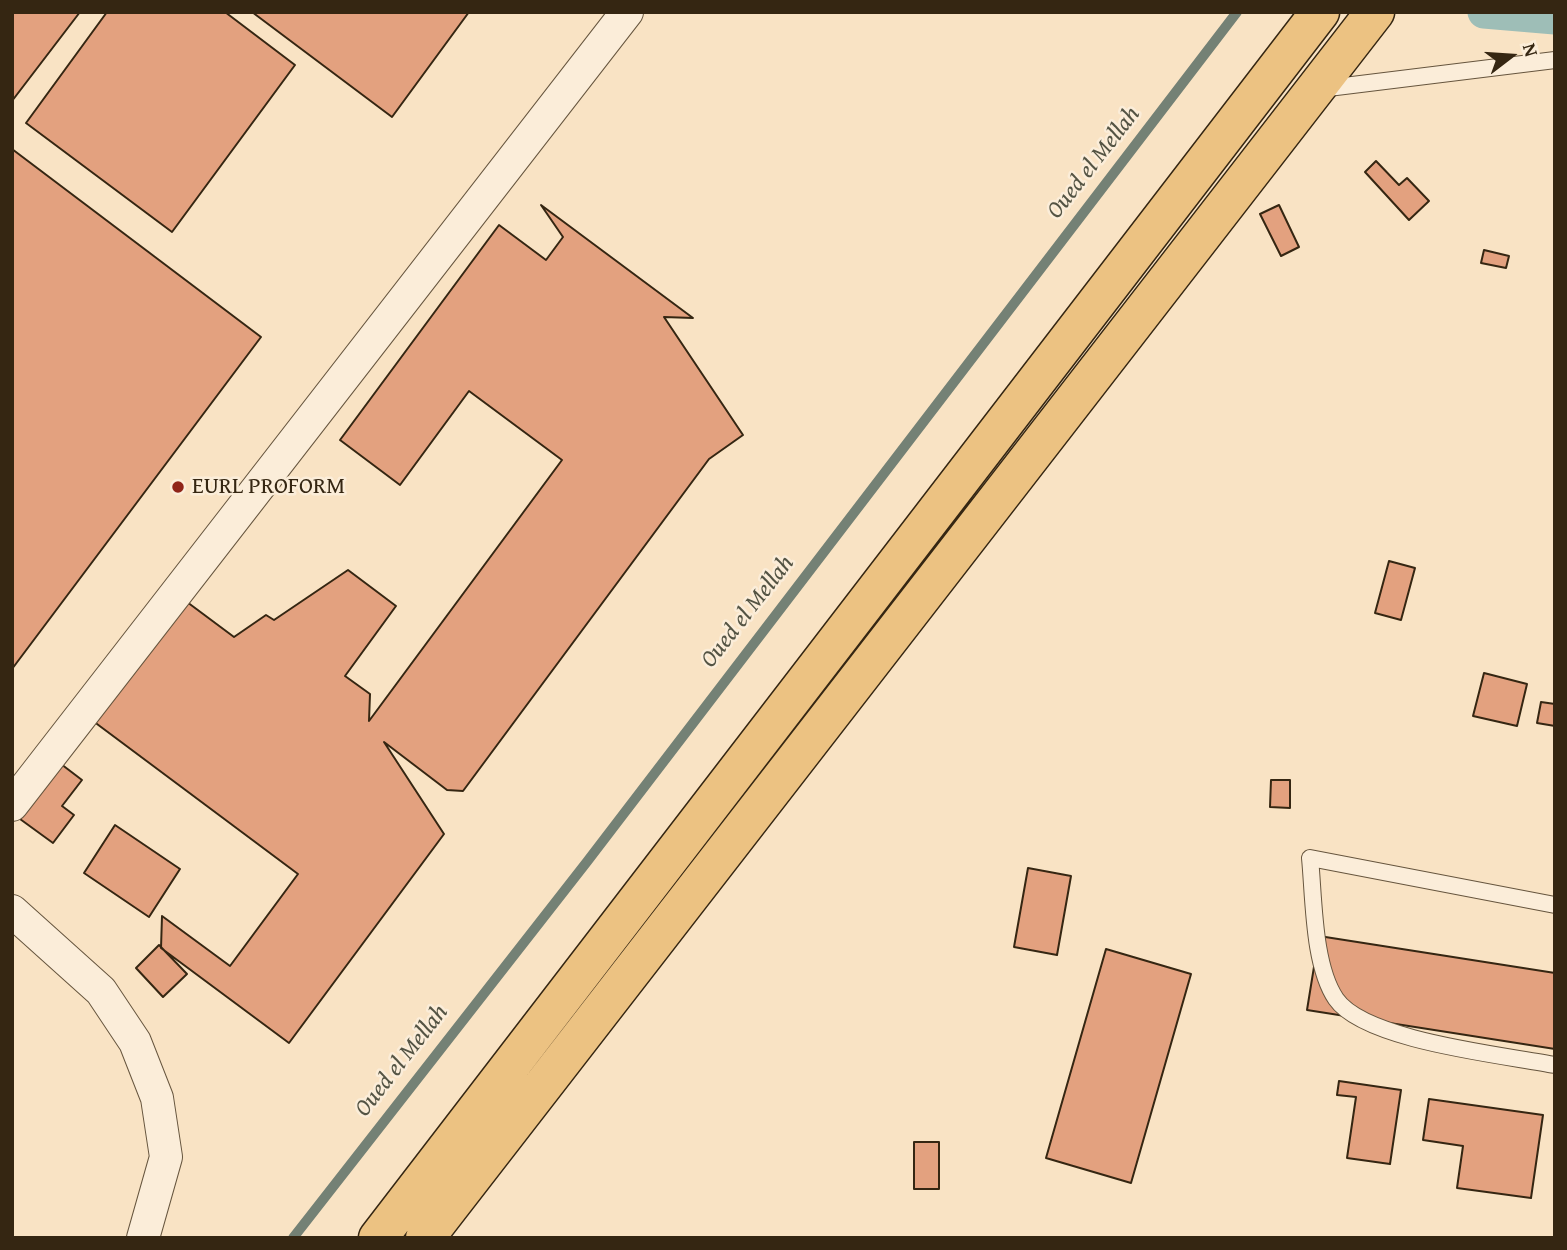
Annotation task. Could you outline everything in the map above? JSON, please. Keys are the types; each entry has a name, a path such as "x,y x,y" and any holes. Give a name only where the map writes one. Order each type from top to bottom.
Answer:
{"main road":[{"path":"378,1238 1320,12"},
{"path":"425,1238 1375,12"}],"street":[{"path":"12,805 626,12"},
{"path":"12,911 101,991 135,1042 157,1098 166,1157 143,1238"}],"lane":[{"path":"1315,90 1555,60"},
{"path":"1555,905 1310,858 1322,967 1337,1000 1365,1023 1420,1040 1555,1065"}],"building":[{"path":"12,12 80,12 12,101"},
{"path":"107,12 225,12 295,65 172,232 26,123"},
{"path":"252,12 469,12 392,117"},
{"path":"12,149 261,337 12,669"},
{"path":"1376,161 1399,185 1407,178 1429,201 1409,220 1365,172"},
{"path":"541,205 693,318 664,317 743,435 709,459 463,791 447,790 384,742 444,834 289,1043 161,948 162,916 230,966 298,874 93,721 183,599 234,637 266,615 274,620 348,570 396,606 345,676 370,694 369,721 562,460 469,391 400,485 340,440 499,225 546,260 563,237"},
{"path":"1279,205 1299,247 1281,256 1260,214"},
{"path":"1484,250 1509,256 1506,268 1481,263"},
{"path":"1389,561 1415,568 1401,620 1375,613"},
{"path":"1484,673 1527,684 1517,726 1473,716"},
{"path":"1541,702 1555,704 1555,726 1537,723"},
{"path":"61,764 82,780 62,806 74,815 53,843 20,819"},
{"path":"1271,780 1290,780 1290,808 1270,807"},
{"path":"115,825 180,869 149,917 84,873"},
{"path":"1028,868 1071,876 1057,955 1014,947"},
{"path":"1319,936 1555,973 1555,1049 1307,1010"},
{"path":"159,945 187,974 163,997 136,968"},
{"path":"1106,949 1191,974 1131,1183 1046,1158"},
{"path":"1339,1081 1401,1090 1390,1164 1347,1158 1356,1097 1337,1095"},
{"path":"1429,1099 1543,1115 1531,1198 1457,1188 1463,1146 1423,1140"},
{"path":"914,1142 939,1142 939,1189 914,1189"}],"waterway":[{"name":"Oued el Mellah","path":"293,1238 586,863 1237,12"},
{"path":"1484,12 1555,18"}],"place":[{"name":"EURL PROFORM","path":"178,487"}]}
